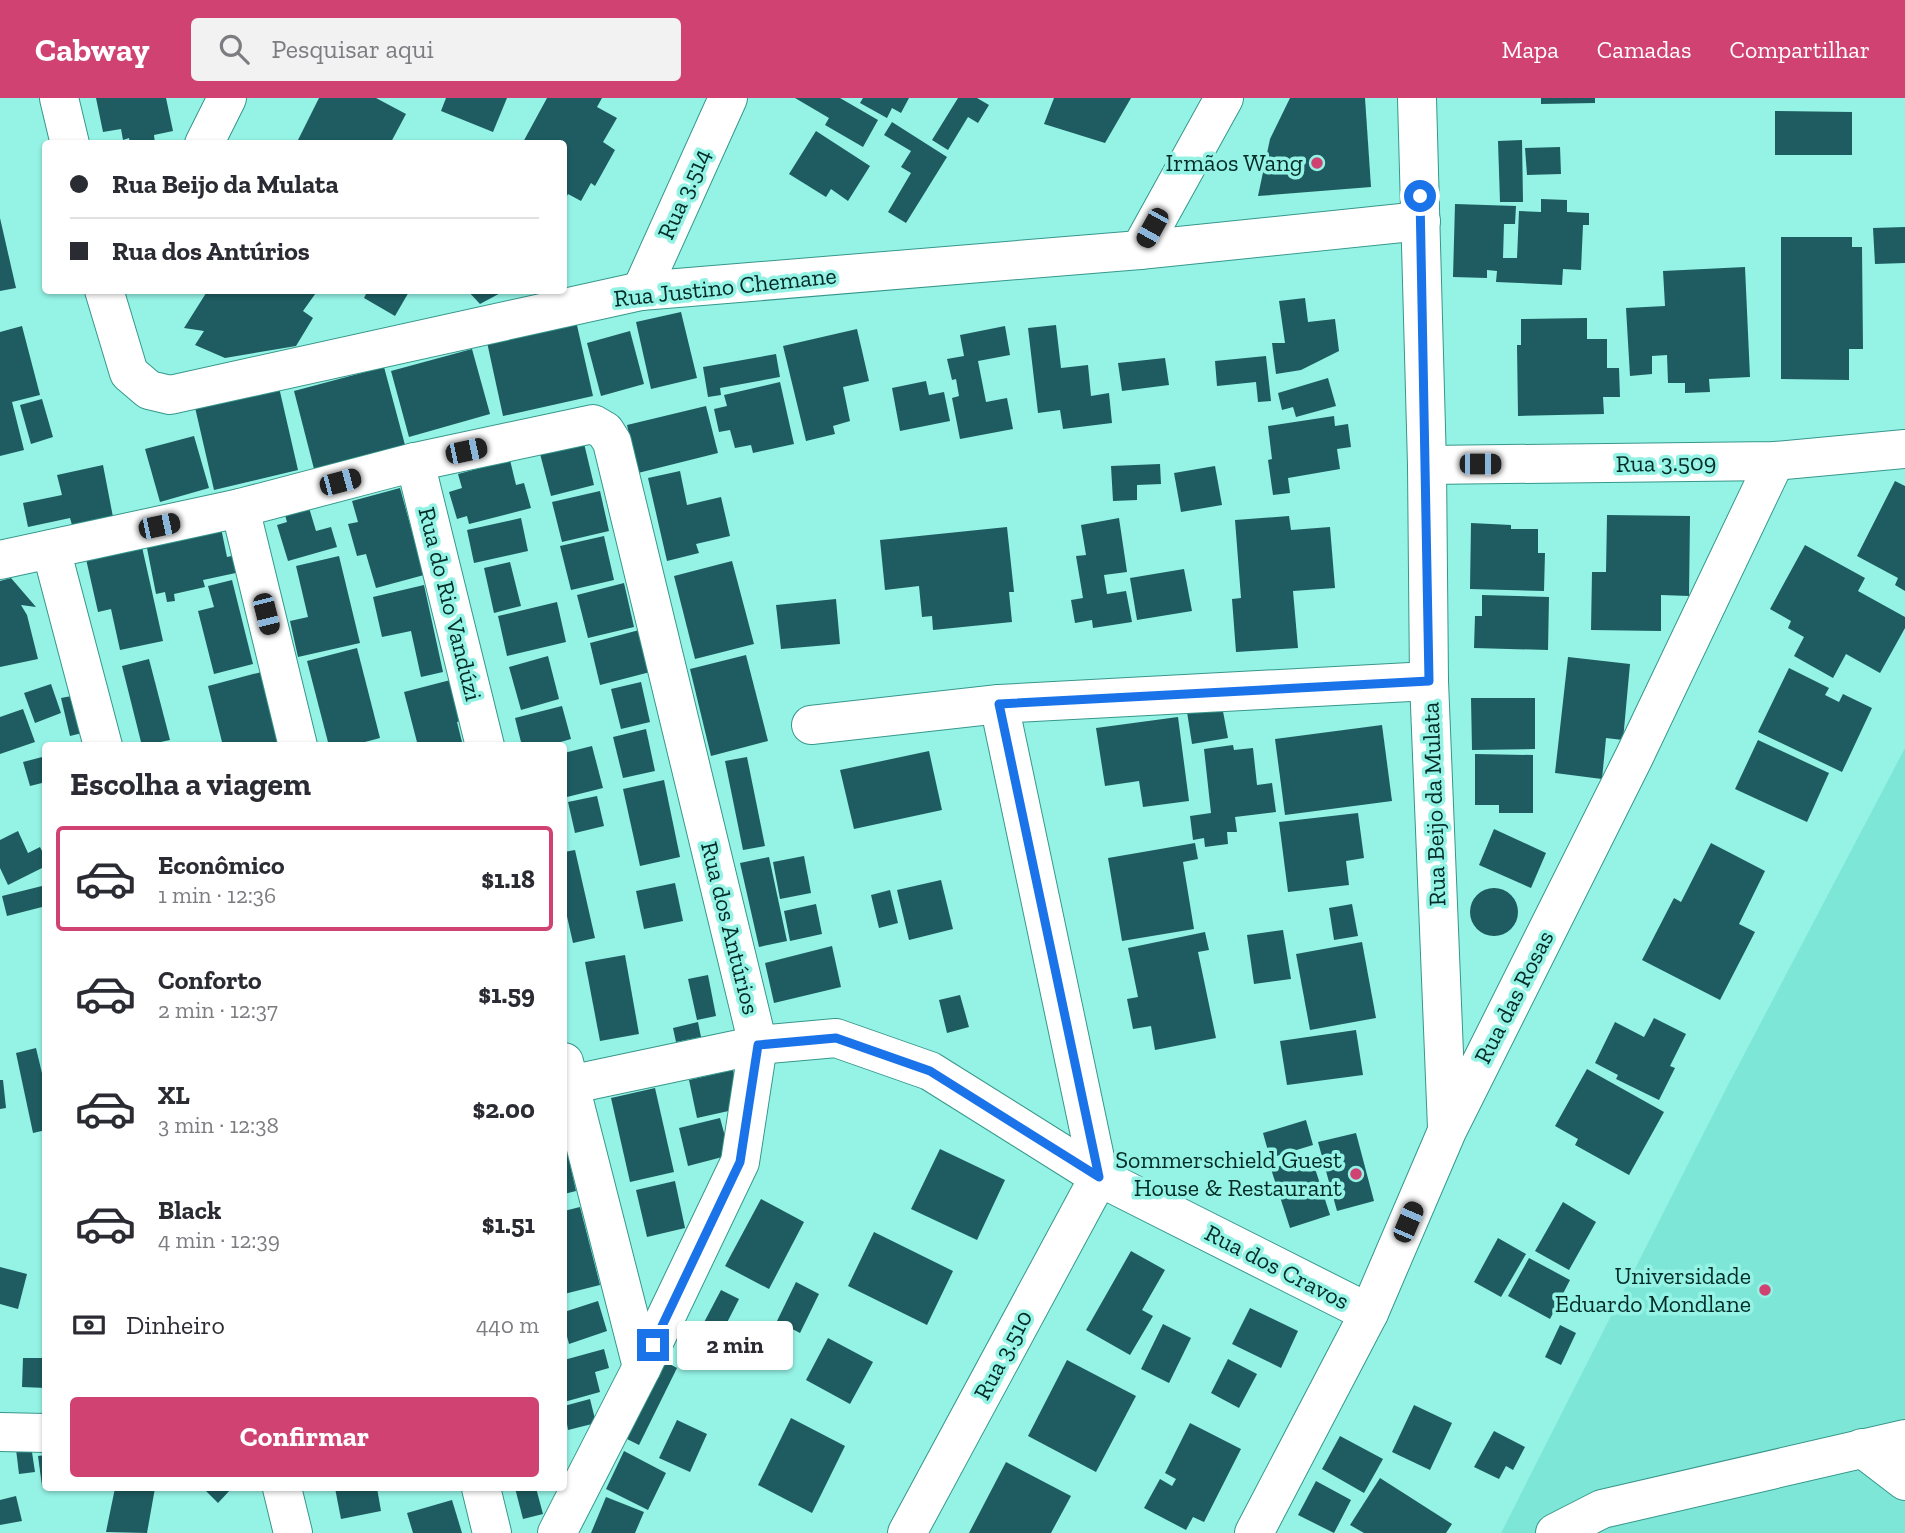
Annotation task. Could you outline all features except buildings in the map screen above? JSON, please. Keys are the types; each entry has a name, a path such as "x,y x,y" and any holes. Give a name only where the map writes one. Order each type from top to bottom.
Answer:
{"street":[{"path":"59,98 69,140"},
{"path":"206,140 226,98"},
{"name":"Rua 3.514","path":"641,291 728,98"},
{"path":"1140,250 1224,98"},
{"name":"Rua Beijo da Mulata","path":"1417,98 1427,465 1429,681 1447,1132"},
{"name":"Rua Justino Chemane","path":"110,296 129,373 149,390 170,395 641,291 1140,250 1421,221"},
{"name":"Rua dos Antúrios","path":"415,462 593,424 605,431 612,442 758,1045 740,1162 642,1367 557,1533"},
{"name":"Rua 3.509","path":"1427,465 1775,461 1905,449"},
{"name":"Rua das Rosas","path":"1254,1533 1368,1313 1447,1132 1634,757 1775,461"},
{"path":"0,560 240,508 415,462"},
{"name":"Rua do Rio Vandúzi","path":"415,462 484,742"},
{"path":"240,508 297,742"},
{"path":"51,550 102,742"},
{"path":"811,724 999,704 1429,681"},
{"path":"999,704 1099,1177"},
{"name":"Rua dos Cravos","path":"567,1077 758,1045 836,1038 930,1071 1099,1177 1368,1313"},
{"path":"567,1081 642,1367"},
{"name":"Rua 3.510","path":"907,1533 1099,1177"},
{"path":"0,1432 42,1433"},
{"path":"1555,1533 1602,1509 1905,1439"},
{"path":"1862,1448 1905,1481"},
{"path":"283,1491 293,1533"},
{"path":"482,1491 492,1533"}],"shaded area":[{"name":"Universidade Eduardo Mondlane","path":"1905,748 1905,1533 1501,1533 1727,1087"}],"place":[{"name":"Irmãos Wang","path":"1317,163"},
{"name":"Sommerschield Guest House & Restaurant","path":"1356,1174"},
{"name":"Universidade Eduardo Mondlane","path":"1765,1290"}],"route":[{"path":"653,1345 740,1162 758,1045 836,1038 930,1071 1099,1177 999,704 1429,681 1420,196"}]}
